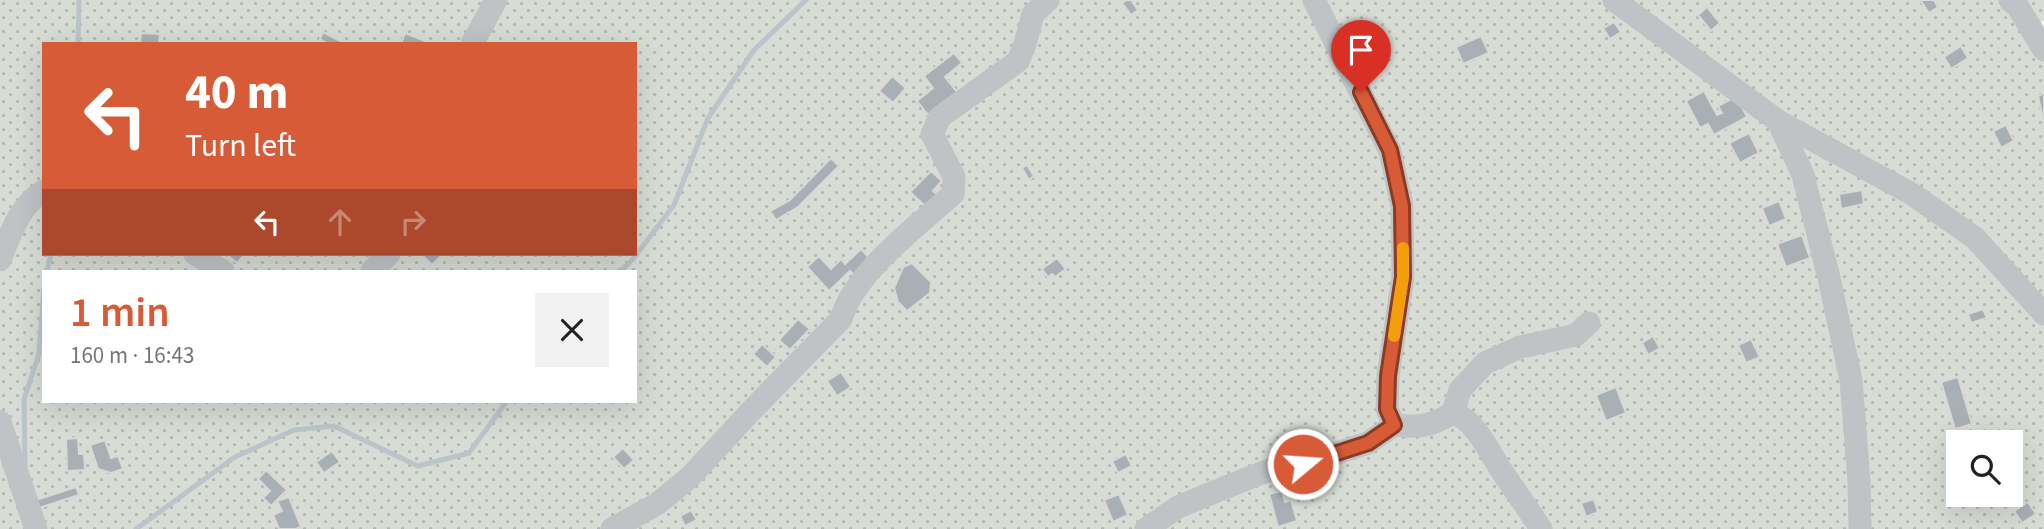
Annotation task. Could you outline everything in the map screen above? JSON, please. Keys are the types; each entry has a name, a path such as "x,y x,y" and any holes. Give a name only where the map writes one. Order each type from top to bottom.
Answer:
{"street":[{"path":"473,42 496,0"},
{"path":"611,529 657,504 690,477 841,318 845,304 880,258 953,194 954,177 932,134 940,117 1018,61 1033,14 1048,0"},
{"path":"1314,0 1390,150 1402,206 1403,277 1388,376 1387,409 1394,425"},
{"path":"1615,0 1778,121 1912,194 1975,238 2044,314"},
{"path":"2010,0 2018,7 2044,50"},
{"path":"1778,121 1802,175 1829,278 1851,380 1860,529"},
{"path":"0,260 19,214 42,192"},
{"path":"198,256 221,270"},
{"path":"373,270 387,256"},
{"path":"1146,529 1178,507 1286,464 1303,464 1368,443 1394,425 1412,427 1439,422 1453,412 1460,390 1485,363 1520,347 1576,335 1589,323"},
{"path":"1453,412 1465,417 1483,439 1541,529"},
{"path":"0,422 36,529"}],"shaded area":[{"path":"0,0 2044,0 2044,20 2031,28 2044,51 2044,529 0,529"}],"building":[{"path":"1131,0 1138,10 1131,15 1122,3"},
{"path":"1920,0 1934,0 1938,7 1929,13"},
{"path":"1707,7 1720,23 1711,31 1698,15"},
{"path":"1614,22 1621,32 1610,39 1603,28"},
{"path":"323,32 342,42 325,42 320,39"},
{"path":"141,33 160,34 159,42 140,42"},
{"path":"405,33 425,41 425,42 402,42"},
{"path":"1481,36 1489,53 1463,64 1456,47"},
{"path":"1961,46 1968,58 1951,69 1944,57"},
{"path":"954,53 962,63 945,77 958,93 928,115 917,101 933,88 924,76"},
{"path":"892,76 906,88 893,103 879,91"},
{"path":"1704,91 1717,115 1722,113 1718,106 1731,99 1741,105 1747,117 1714,135 1708,124 1700,128 1686,101"},
{"path":"2044,93 2044,124 2038,96"},
{"path":"2006,125 2014,141 2001,148 1993,131"},
{"path":"1749,133 1759,153 1740,163 1729,143"},
{"path":"831,158 839,166 798,207 776,220 770,211 790,200"},
{"path":"1027,165 1034,176 1029,180 1022,168"},
{"path":"931,171 942,181 933,191 938,195 926,207 910,192"},
{"path":"1862,190 1864,204 1841,209 1839,194"},
{"path":"1779,201 1786,219 1769,226 1762,208"},
{"path":"1802,235 1810,258 1786,267 1777,244"},
{"path":"861,249 871,260 854,275 850,271 829,291 807,267 819,256 831,269 841,259 845,264"},
{"path":"228,256 243,256 237,263"},
{"path":"423,256 441,256 432,265"},
{"path":"1057,258 1066,269 1055,277 1052,274 1048,277 1042,269"},
{"path":"912,263 931,282 930,293 907,311 898,302 894,288 903,267"},
{"path":"1983,309 1987,318 1971,323 1968,314"},
{"path":"798,319 810,329 790,350 779,340"},
{"path":"1653,336 1660,348 1648,355 1642,343"},
{"path":"1751,339 1760,357 1746,363 1738,345"},
{"path":"762,344 776,357 767,367 753,354"},
{"path":"841,372 851,387 837,396 827,381"},
{"path":"1958,377 1972,424 1955,429 1941,382"},
{"path":"1616,387 1626,413 1606,421 1596,395"},
{"path":"78,438 79,454 84,454 85,470 67,471 66,439"},
{"path":"105,440 111,458 118,456 123,469 111,473 98,469 90,445"},
{"path":"623,448 634,460 624,469 613,457"},
{"path":"332,451 340,462 324,473 316,462"},
{"path":"1126,454 1132,466 1118,473 1112,461"},
{"path":"266,470 287,490 271,506 263,498 270,491 258,479"},
{"path":"76,487 79,495 39,508 36,500"},
{"path":"1282,491 1285,502 1291,500 1297,521 1278,527 1269,494"},
{"path":"1119,494 1128,515 1113,522 1104,500"},
{"path":"289,497 301,527 279,529 273,515 282,511 277,501"},
{"path":"1594,499 1598,512 1586,517 1581,503"},
{"path":"2028,502 2036,514 2022,523 2014,511"},
{"path":"691,510 697,520 685,526 680,516"}],"waterway":[{"path":"78,42 79,0"},
{"path":"637,254 674,205 708,118 754,50 806,0"},
{"path":"47,270 51,256"},
{"path":"622,270 635,256"},
{"path":"25,467 24,399 39,354 42,314"},
{"path":"136,529 235,457 294,430 334,426 418,466 469,453 506,403"}],"slow traffic":[{"path":"1394,336 1403,277 1403,248"}],"route":[{"path":"1303,464 1368,443 1394,425 1387,409 1388,376 1403,277 1402,206 1390,150 1361,92"}]}
